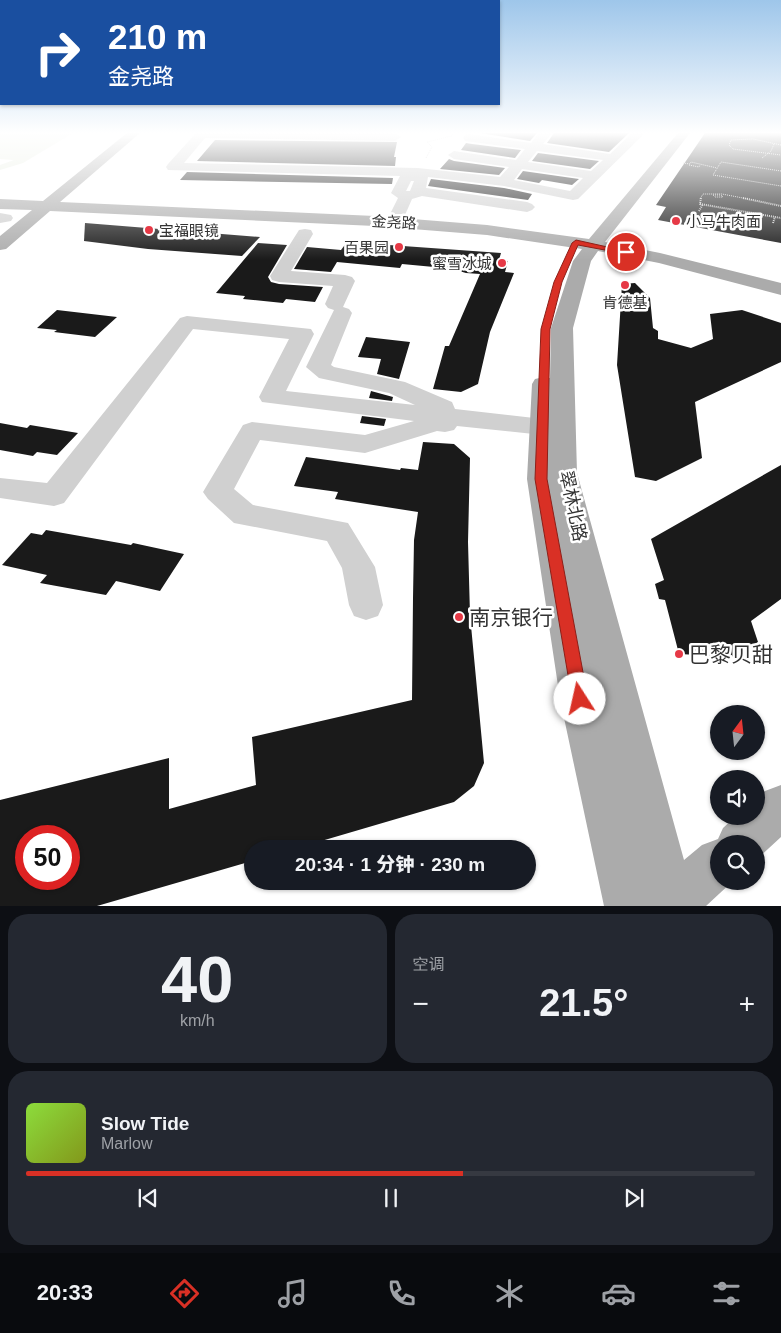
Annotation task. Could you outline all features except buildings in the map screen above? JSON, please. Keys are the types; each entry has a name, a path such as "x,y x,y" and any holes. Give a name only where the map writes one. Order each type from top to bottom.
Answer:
{"main road":[{"path":"1,216 40,198 73,175"},
{"name":"翠林北路","path":"641,175 588,239 558,282 545,329 541,479 578,690 660,905"},
{"name":"金尧路","path":"0,194 436,224 588,239 670,249 781,276"},
{"path":"0,245 40,198"},
{"name":"金尧路","path":"40,198 399,212 507,221 588,239 781,289"},
{"name":"翠林北路","path":"588,239 562,328 564,473 660,905"},
{"path":"749,835 781,807"},
{"path":"660,905 710,869"}],"street":[{"path":"367,175 527,207"},
{"path":"504,182 510,175"},
{"path":"590,175 595,176"},
{"path":"380,189 412,185 504,182 573,196 595,176"},
{"path":"399,212 412,185"},
{"path":"306,234 279,276 344,281 338,309 318,366 327,373 396,387 439,407 543,427"},
{"path":"0,488 54,495 187,322 303,334 271,396 543,427"},
{"path":"366,605 358,567 337,531 245,515 218,492 252,431 365,444 436,423 543,427"}],"path":[{"path":"715,175 781,186"},
{"path":"781,206 751,202 722,193 700,196 700,202 703,204 781,218"},
{"path":"699,211 703,204"},
{"path":"773,223 775,217"}],"place":[{"name":"小马牛肉面","path":"676,221"},
{"name":"宝福眼镜","path":"149,230"},
{"name":"百果园","path":"399,247"},
{"name":"蜜雪冰城","path":"502,263"},
{"name":"肯德基","path":"625,285"},
{"name":"南京银行","path":"459,617"},
{"name":"巴黎贝甜","path":"679,654"}],"route":[{"path":"580,699 541,479 545,329 558,282 576,243 626,252"}]}
